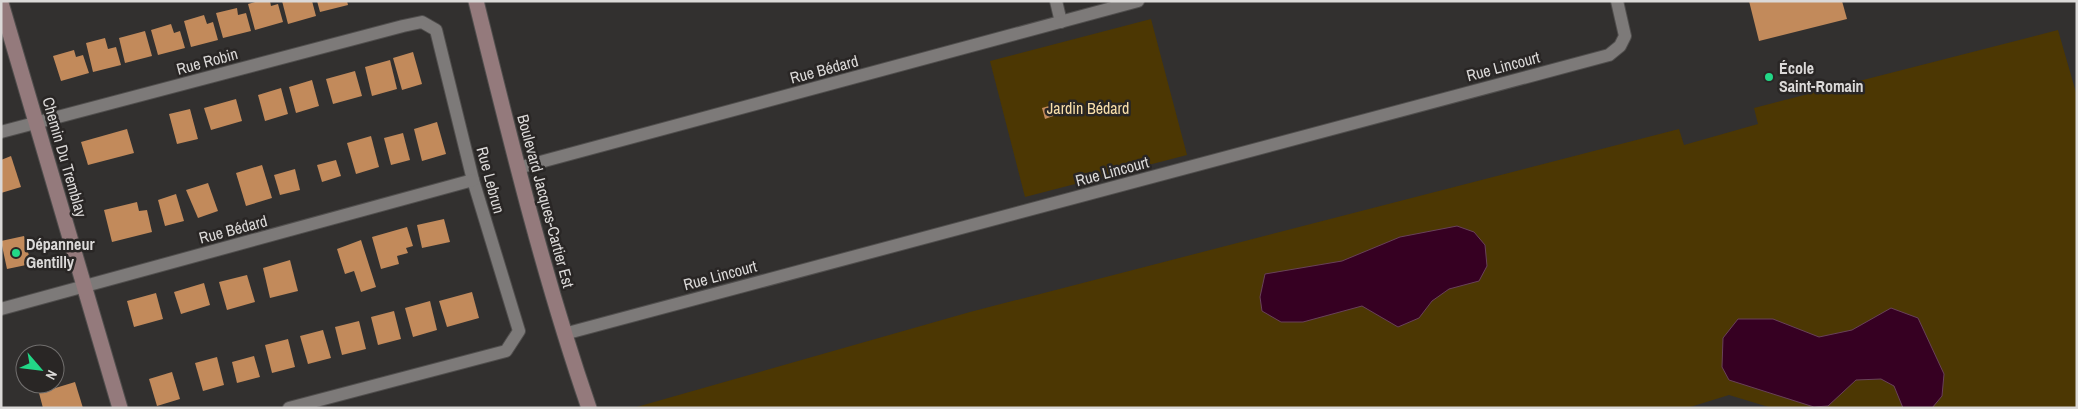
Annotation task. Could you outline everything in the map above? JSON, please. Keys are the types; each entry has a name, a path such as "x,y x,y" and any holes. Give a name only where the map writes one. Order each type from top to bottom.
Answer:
{"main road":[{"name":"Boulevard Jacques-Cartier Est","path":"476,1 518,168 564,334 589,408"},
{"name":"Chemin Du Tremblay","path":"1,3 120,408"}],"street":[{"path":"1056,1 1061,22"},
{"name":"Rue Bédard","path":"518,168 1138,1"},
{"name":"Rue Lincourt","path":"564,334 1608,55 1620,46 1626,36 1617,1"},
{"name":"Rue Robin","path":"1,132 422,22"},
{"name":"Rue Lebrun","path":"289,408 506,350 518,331 473,180 436,30 422,22"},
{"name":"Rue Bédard","path":"1,309 473,180"}],"green space":[{"name":"Jardin Bédard","path":"1151,19 1187,155 1025,197 990,61"},
{"path":"2058,30 2077,96 2077,408 1772,408 1729,395 1687,408 633,408 970,312 1679,129 1684,145 1758,124 1754,108"}],"shaded area":[{"path":"1457,226 1474,232 1485,245 1487,266 1479,281 1449,289 1432,301 1419,318 1398,327 1362,306 1303,322 1281,322 1262,311 1260,297 1265,274 1342,261 1400,237"},
{"path":"1891,308 1918,318 1944,374 1942,396 1932,408 1903,408 1894,386 1881,379 1856,380 1828,406 1814,407 1729,380 1722,367 1723,338 1738,319 1773,319 1819,337 1852,330"}],"building":[{"path":"270,1 271,6 278,4 283,22 255,30 248,4"},
{"path":"282,1 312,1 316,16 288,24"},
{"path":"317,1 347,1 348,5 320,12"},
{"path":"1749,1 1842,1 1847,19 1759,41"},
{"path":"237,8 238,15 246,13 251,31 223,38 216,13"},
{"path":"204,15 207,24 213,22 218,40 191,47 184,21"},
{"path":"171,24 174,33 180,31 185,48 158,55 151,30"},
{"path":"145,31 152,56 125,63 119,38"},
{"path":"105,38 108,49 116,47 121,65 93,72 86,43"},
{"path":"74,50 76,57 83,55 89,73 61,81 53,56"},
{"path":"413,52 422,84 402,90 393,58"},
{"path":"390,60 397,89 372,96 365,67"},
{"path":"355,71 362,96 333,104 326,79"},
{"path":"312,80 319,106 296,113 289,87"},
{"path":"281,88 288,114 265,121 258,95"},
{"path":"236,99 242,121 211,130 204,108"},
{"path":"1056,104 1059,114 1045,119 1042,108"},
{"path":"190,109 198,139 177,144 169,114"},
{"path":"437,122 446,154 422,161 414,129"},
{"path":"127,129 134,153 88,165 81,142"},
{"path":"403,133 410,160 391,165 384,138"},
{"path":"371,136 379,167 356,174 347,143"},
{"path":"11,156 21,187 1,193 1,160"},
{"path":"336,160 341,176 322,182 317,165"},
{"path":"262,165 272,198 246,206 236,173"},
{"path":"295,169 300,190 280,195 274,175"},
{"path":"208,183 218,211 198,218 186,190"},
{"path":"176,194 184,221 165,226 158,200"},
{"path":"137,202 139,211 147,210 152,232 112,242 104,210"},
{"path":"444,219 450,242 422,248 417,225"},
{"path":"407,227 413,246 406,248 408,253 397,256 399,264 381,269 372,237"},
{"name":"Dépanneur Gentilly","path":"24,236 31,264 7,269 1,241"},
{"path":"361,240 376,287 361,292 354,271 345,274 337,249"},
{"path":"290,260 298,291 270,298 263,268"},
{"path":"247,275 255,302 227,310 219,282"},
{"path":"204,283 210,305 181,314 174,292"},
{"path":"472,292 479,318 447,327 439,301"},
{"path":"156,293 163,319 134,327 127,301"},
{"path":"430,301 437,330 413,337 405,308"},
{"path":"394,311 401,339 378,345 371,317"},
{"path":"359,321 366,349 342,355 335,327"},
{"path":"323,330 331,358 308,364 300,336"},
{"path":"288,339 295,367 272,373 265,345"},
{"path":"254,356 260,377 237,383 232,362"},
{"path":"217,357 224,385 203,391 195,363"},
{"path":"172,372 180,399 157,406 149,379"},
{"path":"75,382 83,408 43,408 39,394 65,394 65,385"}],"place":[{"name":"École Saint-Romain","path":"1769,77"},
{"name":"Dépanneur Gentilly","path":"16,253"}]}
